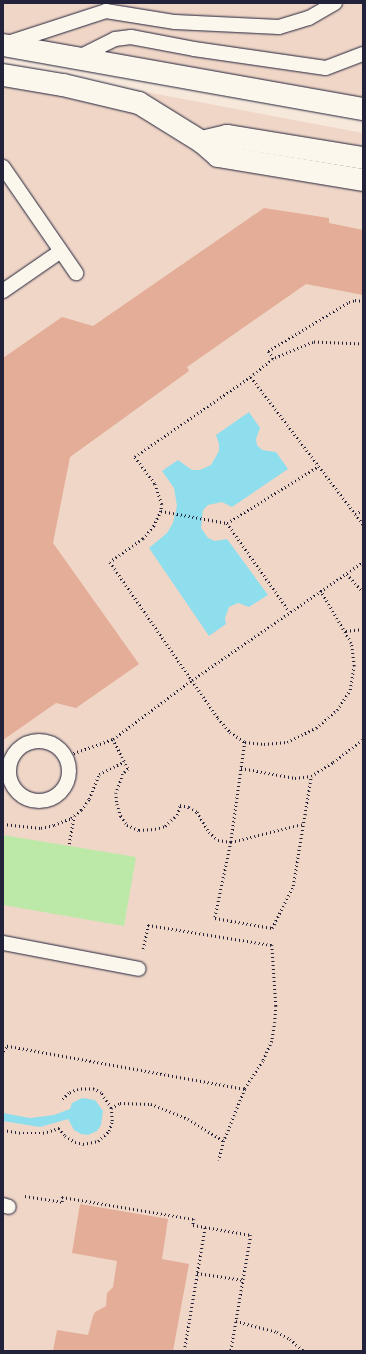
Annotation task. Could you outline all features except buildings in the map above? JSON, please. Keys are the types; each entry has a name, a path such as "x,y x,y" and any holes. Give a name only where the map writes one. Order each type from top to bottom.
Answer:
{"street":[{"path":"3,45 363,109"},
{"path":"3,75 63,85 139,103 202,142 218,156 363,180"},
{"path":"202,142 227,136 363,158"}],"lane":[{"path":"3,45 106,10 175,22 279,27 309,18 335,3"},
{"path":"76,58 115,39 131,36 194,49 326,68 363,54"},
{"path":"3,167 76,273"},
{"path":"3,291 61,251"},
{"path":"38,741 49,743 59,748 66,756 70,767 67,784 56,797 45,802 34,801 23,797 6,780 12,757 19,749 28,743 38,741"},
{"path":"3,944 139,969"}],"path":[{"path":"273,359 268,351 348,302 355,300 363,301"},
{"path":"320,590 345,630 351,643 354,666 350,690 337,710 316,728 287,742 264,744 245,742 230,732 218,718 110,562 143,539 154,526 161,511 162,504 155,484 135,457 251,377 273,359 313,342 363,344"},
{"path":"251,377 363,524"},
{"path":"161,511 227,523 319,466"},
{"path":"355,514 363,510"},
{"path":"227,523 289,611"},
{"path":"66,756 113,739 192,680 289,611 363,562"},
{"path":"347,574 363,592"},
{"path":"345,630 363,630"},
{"path":"113,739 128,769 123,774 116,793 117,804 121,816 127,825 139,830 155,829 166,826 177,814 180,804 189,806 197,812 209,832 218,840 231,842 302,824"},
{"path":"242,768 295,778 311,776 333,762 363,739"},
{"path":"245,742 231,842 215,918 272,928 293,886 311,776"},
{"path":"3,824 41,828 54,825 74,815 81,810 89,800 99,774 124,762"},
{"path":"69,844 74,815"},
{"path":"139,969 148,925 272,945 276,1022 272,1041 263,1061 245,1089 224,1141 219,1160"},
{"path":"3,1045 245,1089"},
{"path":"3,1051 8,1046"},
{"path":"3,1130 23,1133 43,1132 59,1128 65,1136 75,1142 91,1143 104,1136 108,1131 112,1121 112,1108 101,1093 88,1088 78,1089 69,1093 61,1101"},
{"path":"112,1108 120,1103 151,1104 188,1119 224,1141"},
{"path":"18,1195 62,1202 62,1197 194,1219 193,1225 251,1235 231,1351"},
{"path":"184,1351 205,1227"},
{"path":"197,1273 243,1280"},
{"path":"236,1322 277,1332 290,1339 304,1351"}],"shaded area":[{"path":"3,3 363,3 363,120 3,55"},
{"path":"3,65 363,133 363,1351 3,1351"}],"green space":[{"path":"3,835 136,857 124,926 3,905"}],"water":[{"path":"249,412 260,428 256,439 257,445 262,450 276,452 288,469 232,507 222,502 208,505 203,510 201,528 208,538 215,541 227,539 268,595 249,607 238,603 229,607 225,618 226,624 209,636 149,548 167,533 173,523 177,506 174,488 162,471 178,460 192,470 200,470 211,465 219,451 219,444 216,435"},
{"path":"82,1098 95,1100 103,1111 101,1125 97,1131 88,1135 81,1134 74,1130 68,1119 40,1127 3,1121 3,1113 30,1118 54,1115 70,1109 72,1103"}]}
